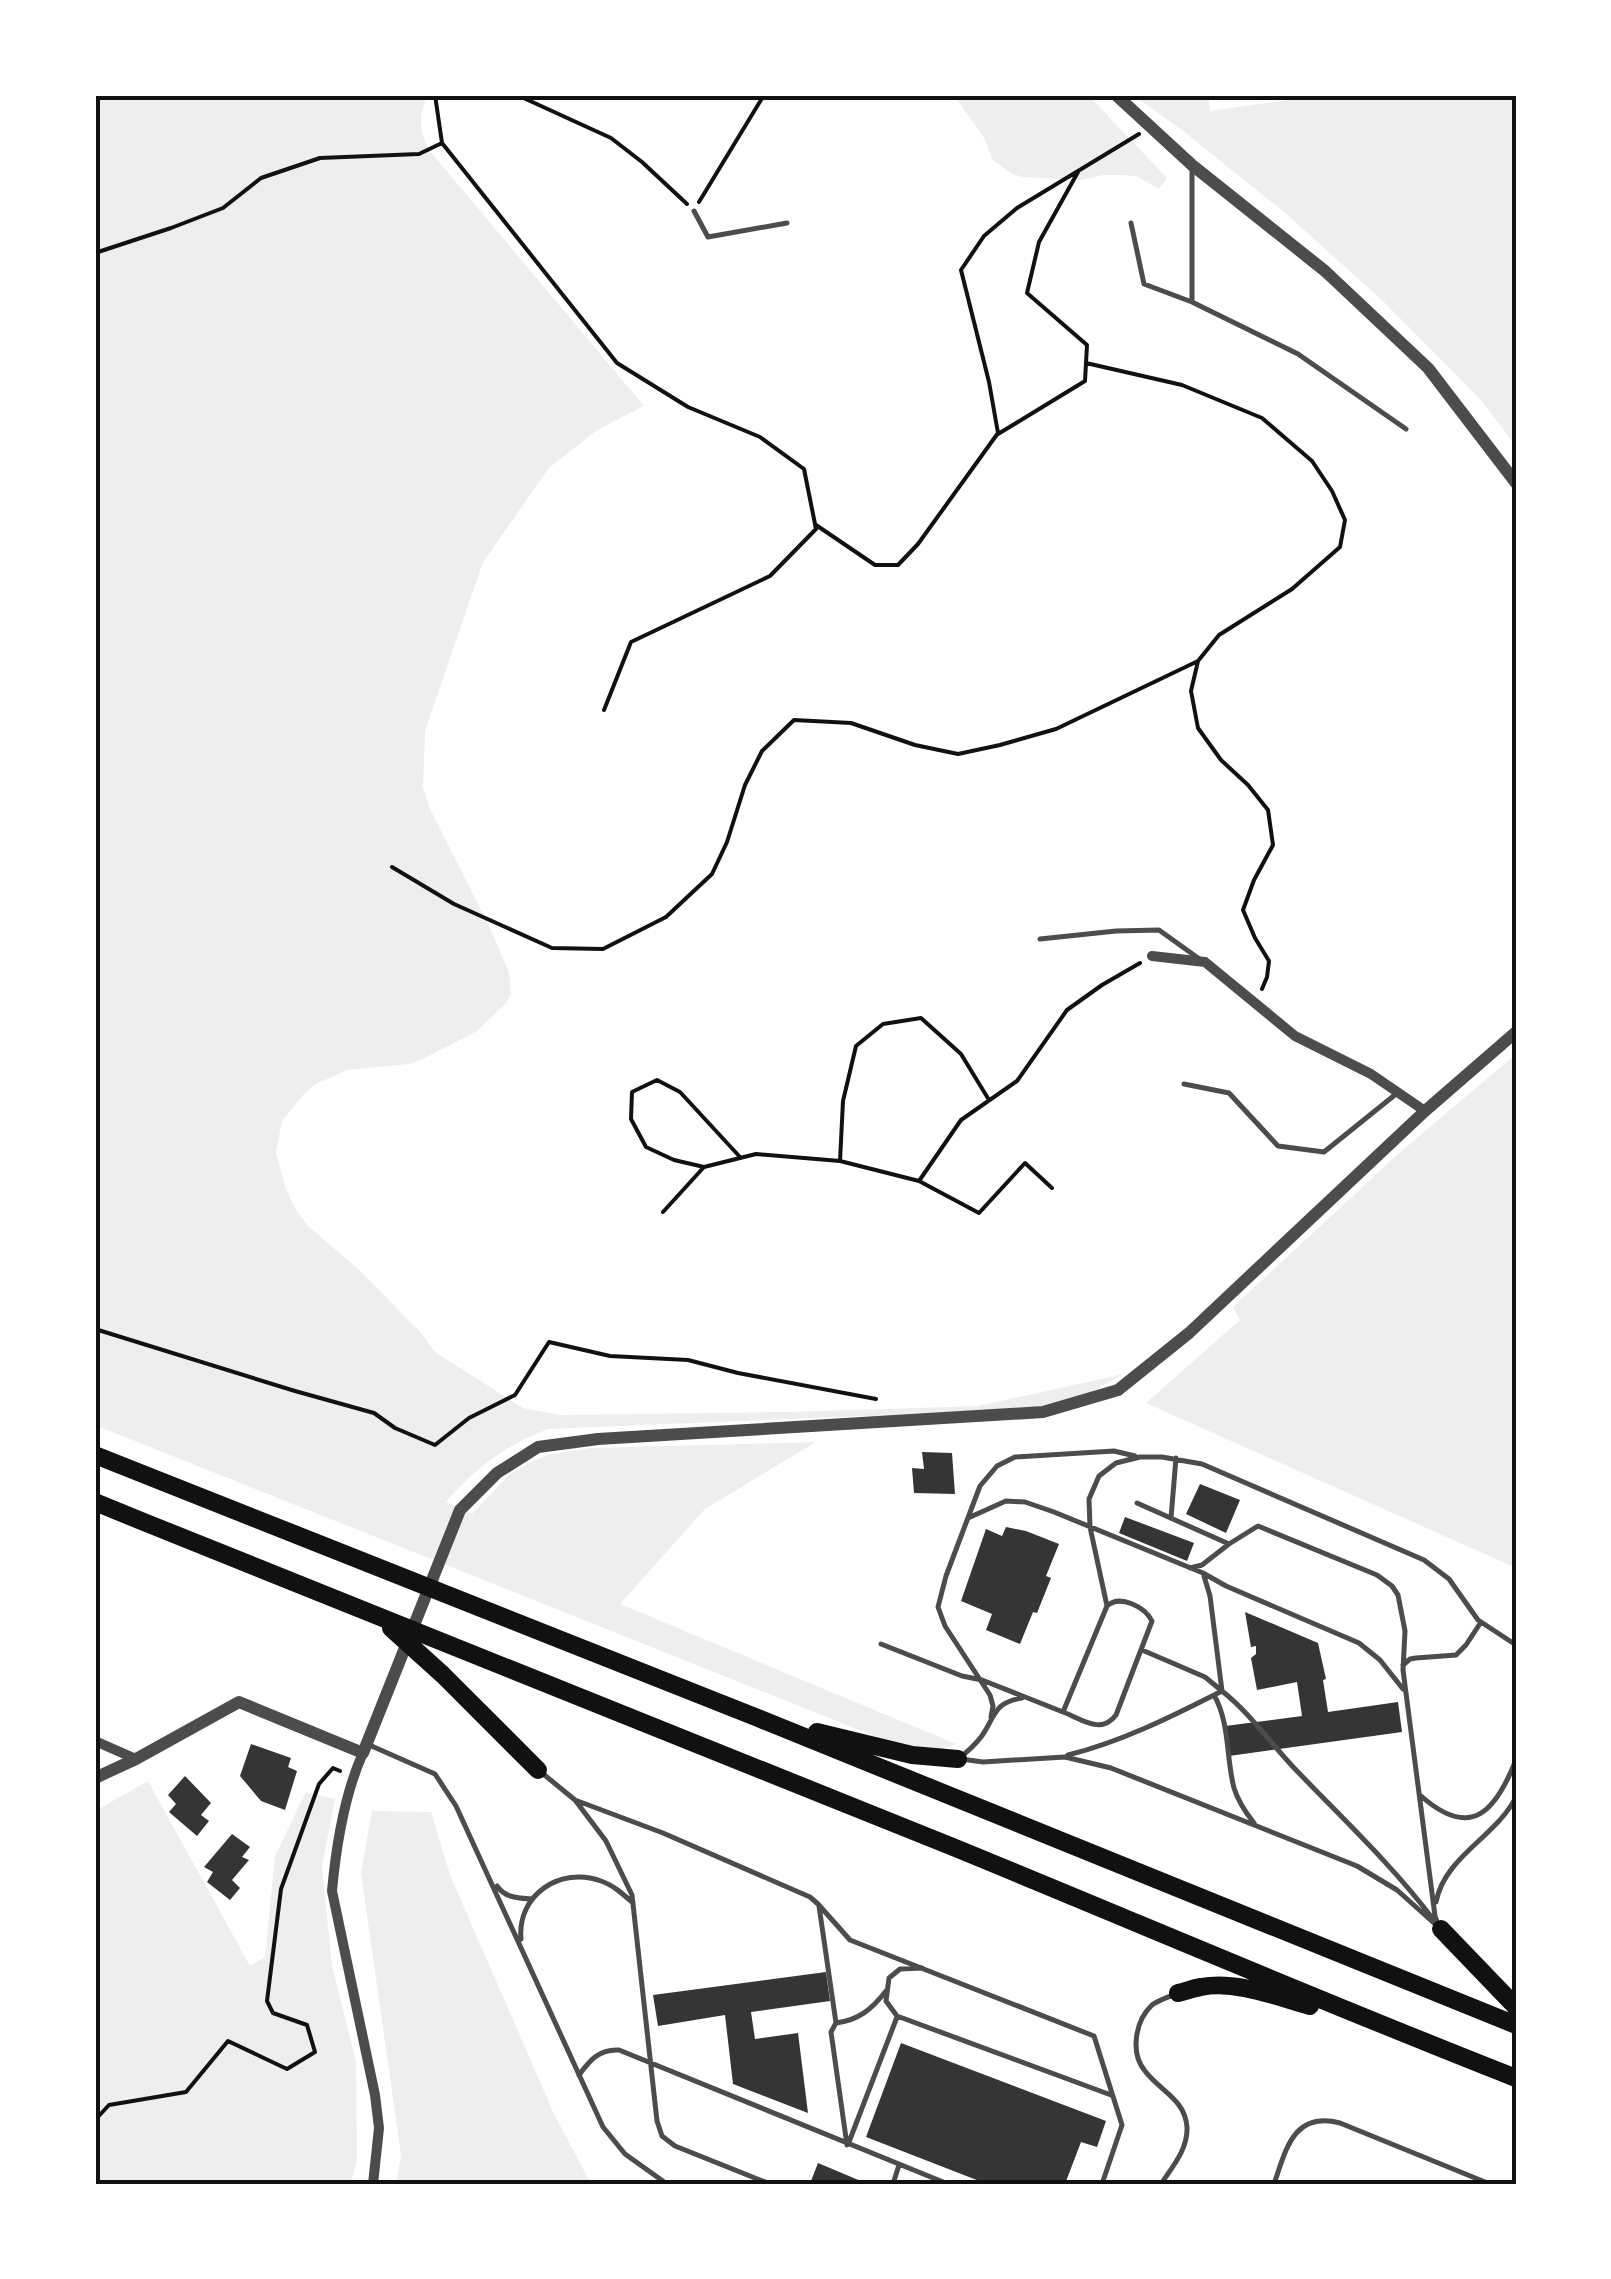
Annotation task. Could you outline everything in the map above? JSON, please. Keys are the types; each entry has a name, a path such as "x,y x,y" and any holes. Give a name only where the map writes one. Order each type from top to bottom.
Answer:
{"highway":[{"path":"95,1455 1516,2025"},
{"path":"95,1502 1516,2078"},
{"path":"383,1621 538,1770"},
{"path":"758,1718 900,1753 958,1760"},
{"path":"1441,1929 1516,2007"},
{"path":"1178,1993 1203,1986 1242,1989 1392,2030"}],"street":[{"path":"1116,95 1192,165 1325,271 1428,368 1516,483"},
{"path":"1152,956 1205,962 1295,1036 1372,1074 1426,1111"},
{"path":"373,2184 379,2128 375,2096 332,1891 333,1872 352,1776 460,1510 498,1472 538,1447 598,1439 1044,1412 1118,1390 1188,1333 1516,1032"},
{"path":"95,1778 239,1702 365,1749"},
{"path":"95,1740 136,1759"}],"lane":[{"path":"1192,165 1192,302"},
{"path":"694,210 708,237 787,223"},
{"path":"1131,223 1144,284 1192,302 1298,354 1406,429"},
{"path":"1040,939 1160,930 1205,962"},
{"path":"1184,1084 1229,1093 1278,1146 1324,1152 1398,1092"},
{"path":"991,1717 990,1695 945,1626 938,1607 977,1491 997,1466 1026,1456 1114,1451 1140,1457 1176,1458 1211,1467 1424,1560 1444,1574 1481,1622 1516,1645"},
{"path":"1107,1606 1090,1527 1089,1499 1099,1476 1116,1463 1140,1457"},
{"path":"1171,1518 1176,1458"},
{"path":"968,1518 998,1504 1014,1501 1036,1505 1360,1643 1394,1675 1406,1696"},
{"path":"1137,1503 1229,1544"},
{"path":"1190,1568 1202,1565 1258,1526 1377,1575 1396,1590 1403,1614 1402,1666 1435,1916 1441,1929"},
{"path":"1203,1574 1210,1596 1222,1690"},
{"path":"881,1644 962,1676 1102,1726 1108,1724 1120,1706 1152,1625 1149,1614 1119,1600 1107,1606 1063,1712"},
{"path":"1402,1666 1410,1659 1456,1655 1481,1622"},
{"path":"1142,1650 1205,1677 1242,1706 1297,1771 1380,1854 1441,1929"},
{"path":"958,1760 1058,1757 1102,1745 1187,1710 1222,1690"},
{"path":"1214,1695 1222,1716 1234,1788 1256,1825"},
{"path":"958,1760 1004,1704 1025,1698"},
{"path":"365,1749 435,1774 456,1806 604,2127 633,2161 667,2184"},
{"path":"1058,1757 1111,1768 1368,1871 1441,1929"},
{"path":"1420,1794 1453,1816 1479,1814 1502,1794 1516,1760"},
{"path":"538,1770 575,1800 606,1841 632,1895 656,2121 662,2136 675,2146 770,2184"},
{"path":"1441,1929 1436,1915 1441,1886 1516,1798"},
{"path":"575,1800 810,1897 850,1940 1094,2036 1122,2125 1102,2184"},
{"path":"486,1872 500,1891 514,1898 532,1899"},
{"path":"522,1946 521,1923 532,1899 554,1881 580,1876 609,1884 633,1904"},
{"path":"818,1904 836,2022 831,2032 848,2144"},
{"path":"925,1968 900,1968 889,1978 886,2001 897,2016 1111,2094"},
{"path":"836,2022 871,2010 886,1991"},
{"path":"1162,2184 1185,2145 1186,2121 1177,2101 1144,2070 1136,2048 1143,2018 1154,2004 1178,1993"},
{"path":"848,2144 897,2016"},
{"path":"579,2076 588,2062 608,2049 619,2050 948,2184"},
{"path":"1274,2184 1294,2135 1308,2124 1326,2120 1490,2184"},
{"path":"892,2184 899,2165"}],"path":[{"path":"436,95 442,143 616,363 688,406 760,436 804,469 816,528 770,576 630,642 604,710"},
{"path":"517,95 611,138 694,210 764,95"},
{"path":"998,434 960,270 984,236 1017,208 1150,128"},
{"path":"95,253 223,208 261,178 320,158 419,154 442,143"},
{"path":"816,525 875,565 898,566 998,434 1085,381 1087,346 1027,293 1040,242 1078,172"},
{"path":"1086,363 1182,386 1262,418 1312,461 1346,520 1340,547 1292,589 1219,635 1198,661 1190,692 1198,728 1268,810 1273,845 1243,910 1269,961 1267,977 1255,1003"},
{"path":"392,867 454,904 552,948 603,949 666,917 712,874 762,751 794,720 852,724 958,754 1056,729 1198,661"},
{"path":"919,1181 961,1120 1017,1081 1068,1010 1152,956"},
{"path":"840,1161 843,1101 856,1046 882,1024 921,1018 962,1054 989,1100"},
{"path":"740,1158 680,1092 657,1080 632,1092 631,1119 646,1147 674,1160 704,1166 740,1158 756,1154 840,1161 919,1181 979,1213 1025,1162 1052,1188"},
{"path":"662,1212 704,1166"},
{"path":"95,1329 374,1413 394,1428 434,1445 469,1418 515,1395 549,1342 610,1356 688,1360 738,1374 876,1398"},
{"path":"95,2120 109,2104 186,2092 228,2041 287,2070 315,2052 307,2025 273,2013 267,2001 280,1889 319,1784 333,1768 352,1776"}],"shaded area":[{"path":"95,95 428,95 421,122 429,150 644,406 597,430 549,468 483,562 425,731 423,788 509,972 511,995 477,1031 421,1060 347,1070 314,1085 282,1121 276,1153 294,1207 308,1226 359,1270 435,1352 523,1408 559,1415 978,1406 1124,1374 1084,1396 1011,1411 548,1429 492,1459 446,1502 472,1514 509,1475 547,1455 591,1448 816,1442 705,1509 620,1604 956,1744 929,1749 882,1739 95,1425"},
{"path":"954,95 1088,95 1167,178 1159,189 1126,175 1080,180 1012,174 993,160 984,138"},
{"path":"1145,95 1208,95 1210,111 1288,100 1288,95 1516,95 1516,446 1480,399 1382,300 1283,211 1140,100"},
{"path":"1516,1054 1516,1568 1146,1403 1240,1320 1233,1307 1397,1155"},
{"path":"148,1781 250,1966 265,1957 275,1856 306,1792 335,1799 322,1867 332,1966 356,2062 357,2161 350,2184 95,2184 95,1984 99,1983 95,1976 95,1811"},
{"path":"372,1811 431,1812 450,1875 554,2114 588,2178 596,2184 396,2184 401,2155 361,1873"}],"building":[{"path":"922,1452 952,1453 955,1494 914,1493 912,1468 924,1469"},
{"path":"1200,1484 1240,1500 1226,1533 1186,1514"},
{"path":"1125,1517 1194,1543 1187,1561 1119,1533"},
{"path":"1006,1527 1059,1544 1046,1576 1051,1578 1020,1644 986,1630 992,1614 961,1601 986,1529 1002,1536"},
{"path":"1245,1612 1318,1643 1328,1712 1398,1702 1402,1732 1229,1756 1225,1726 1302,1716 1297,1682 1257,1690 1251,1658 1256,1654 1256,1646 1251,1647"},
{"path":"251,1744 291,1758 288,1767 297,1771 285,1810 261,1801 240,1776"},
{"path":"185,1776 211,1803 201,1815 209,1821 197,1836 169,1812 176,1804 168,1795"},
{"path":"232,1834 250,1847 242,1857 249,1860 232,1880 240,1888 230,1900 207,1882 213,1872 204,1867"},
{"path":"826,1972 830,2001 751,2012 755,2039 798,2033 808,2113 733,2084 725,2015 658,2026 653,1995"},
{"path":"901,2043 1106,2121 1097,2147 1081,2142 1065,2184 987,2184 866,2137"},
{"path":"818,2163 868,2184 811,2181"}]}
